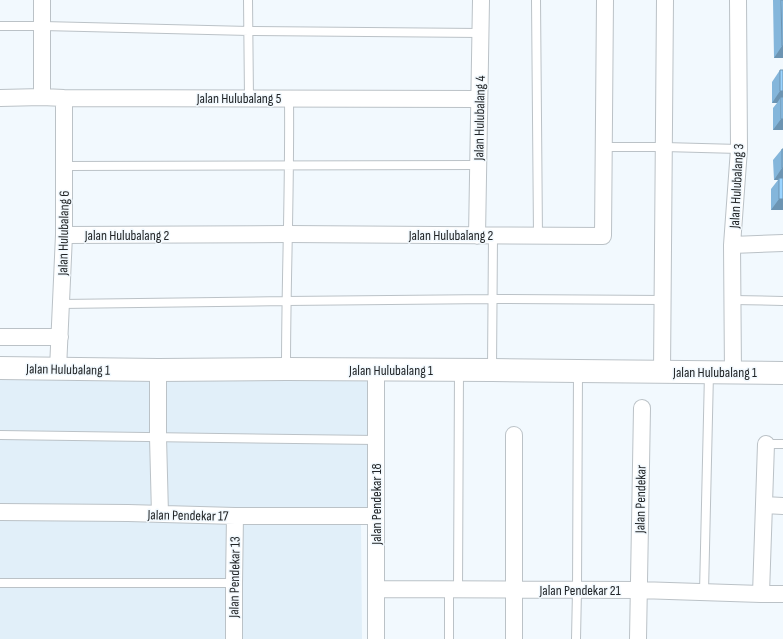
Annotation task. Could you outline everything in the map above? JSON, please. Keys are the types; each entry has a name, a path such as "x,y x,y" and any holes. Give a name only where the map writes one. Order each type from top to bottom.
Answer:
{"street":[{"path":"42,0 42,97"},
{"name":"Jalan Hulubalang 4","path":"480,0 478,165 485,236"},
{"name":"Jalan Hulubalang 2","path":"64,235 288,234 603,236 605,0"},
{"path":"662,372 665,0"},
{"name":"Jalan Hulubalang 3","path":"733,373 732,244 739,149 738,0"},
{"name":"Jalan Hulubalang 5","path":"0,98 479,99"},
{"name":"Jalan Hulubalang 6","path":"58,369 64,235 64,98"},
{"path":"732,244 783,243"},
{"path":"0,337 60,337"},
{"name":"Jalan Hulubalang 1","path":"0,368 783,373"},
{"path":"158,370 160,514"},
{"name":"Jalan Pendekar 18","path":"376,370 376,639"},
{"name":"Jalan Pendekar","path":"638,639 642,408"},
{"path":"514,435 514,639"},
{"path":"761,594 766,444"},
{"path":"764,505 783,506"},
{"name":"Jalan Pendekar 17","path":"0,512 235,516 376,516"},
{"name":"Jalan Pendekar 13","path":"234,639 235,516"},
{"name":"Jalan Pendekar 21","path":"376,589 639,590 783,594"}],"lane":[{"path":"248,0 249,98"},
{"path":"536,0 538,236"},
{"path":"0,26 249,31 480,33"},
{"path":"286,369 286,301 290,166 289,99"},
{"path":"603,146 739,149"},
{"path":"64,166 478,165"},
{"path":"485,236 493,300 492,370"},
{"path":"61,304 286,301 662,300"},
{"path":"733,300 783,301"},
{"path":"449,639 454,589 459,370"},
{"path":"576,639 578,371"},
{"path":"704,592 709,372"},
{"path":"0,435 376,440"},
{"path":"766,444 783,444"},
{"path":"0,584 234,583"}],"shaded area":[{"path":"0,377 371,378 371,511 0,506"},
{"path":"0,518 361,522 362,639 0,639"}],"building":[{"path":"781,0 783,0 783,46 782,46"},
{"path":"780,70 783,70 783,91 780,91"},
{"path":"781,97 783,97 783,119 781,119"},
{"path":"783,149 783,168 782,168"},
{"path":"779,178 783,178 783,199 779,199"}]}
